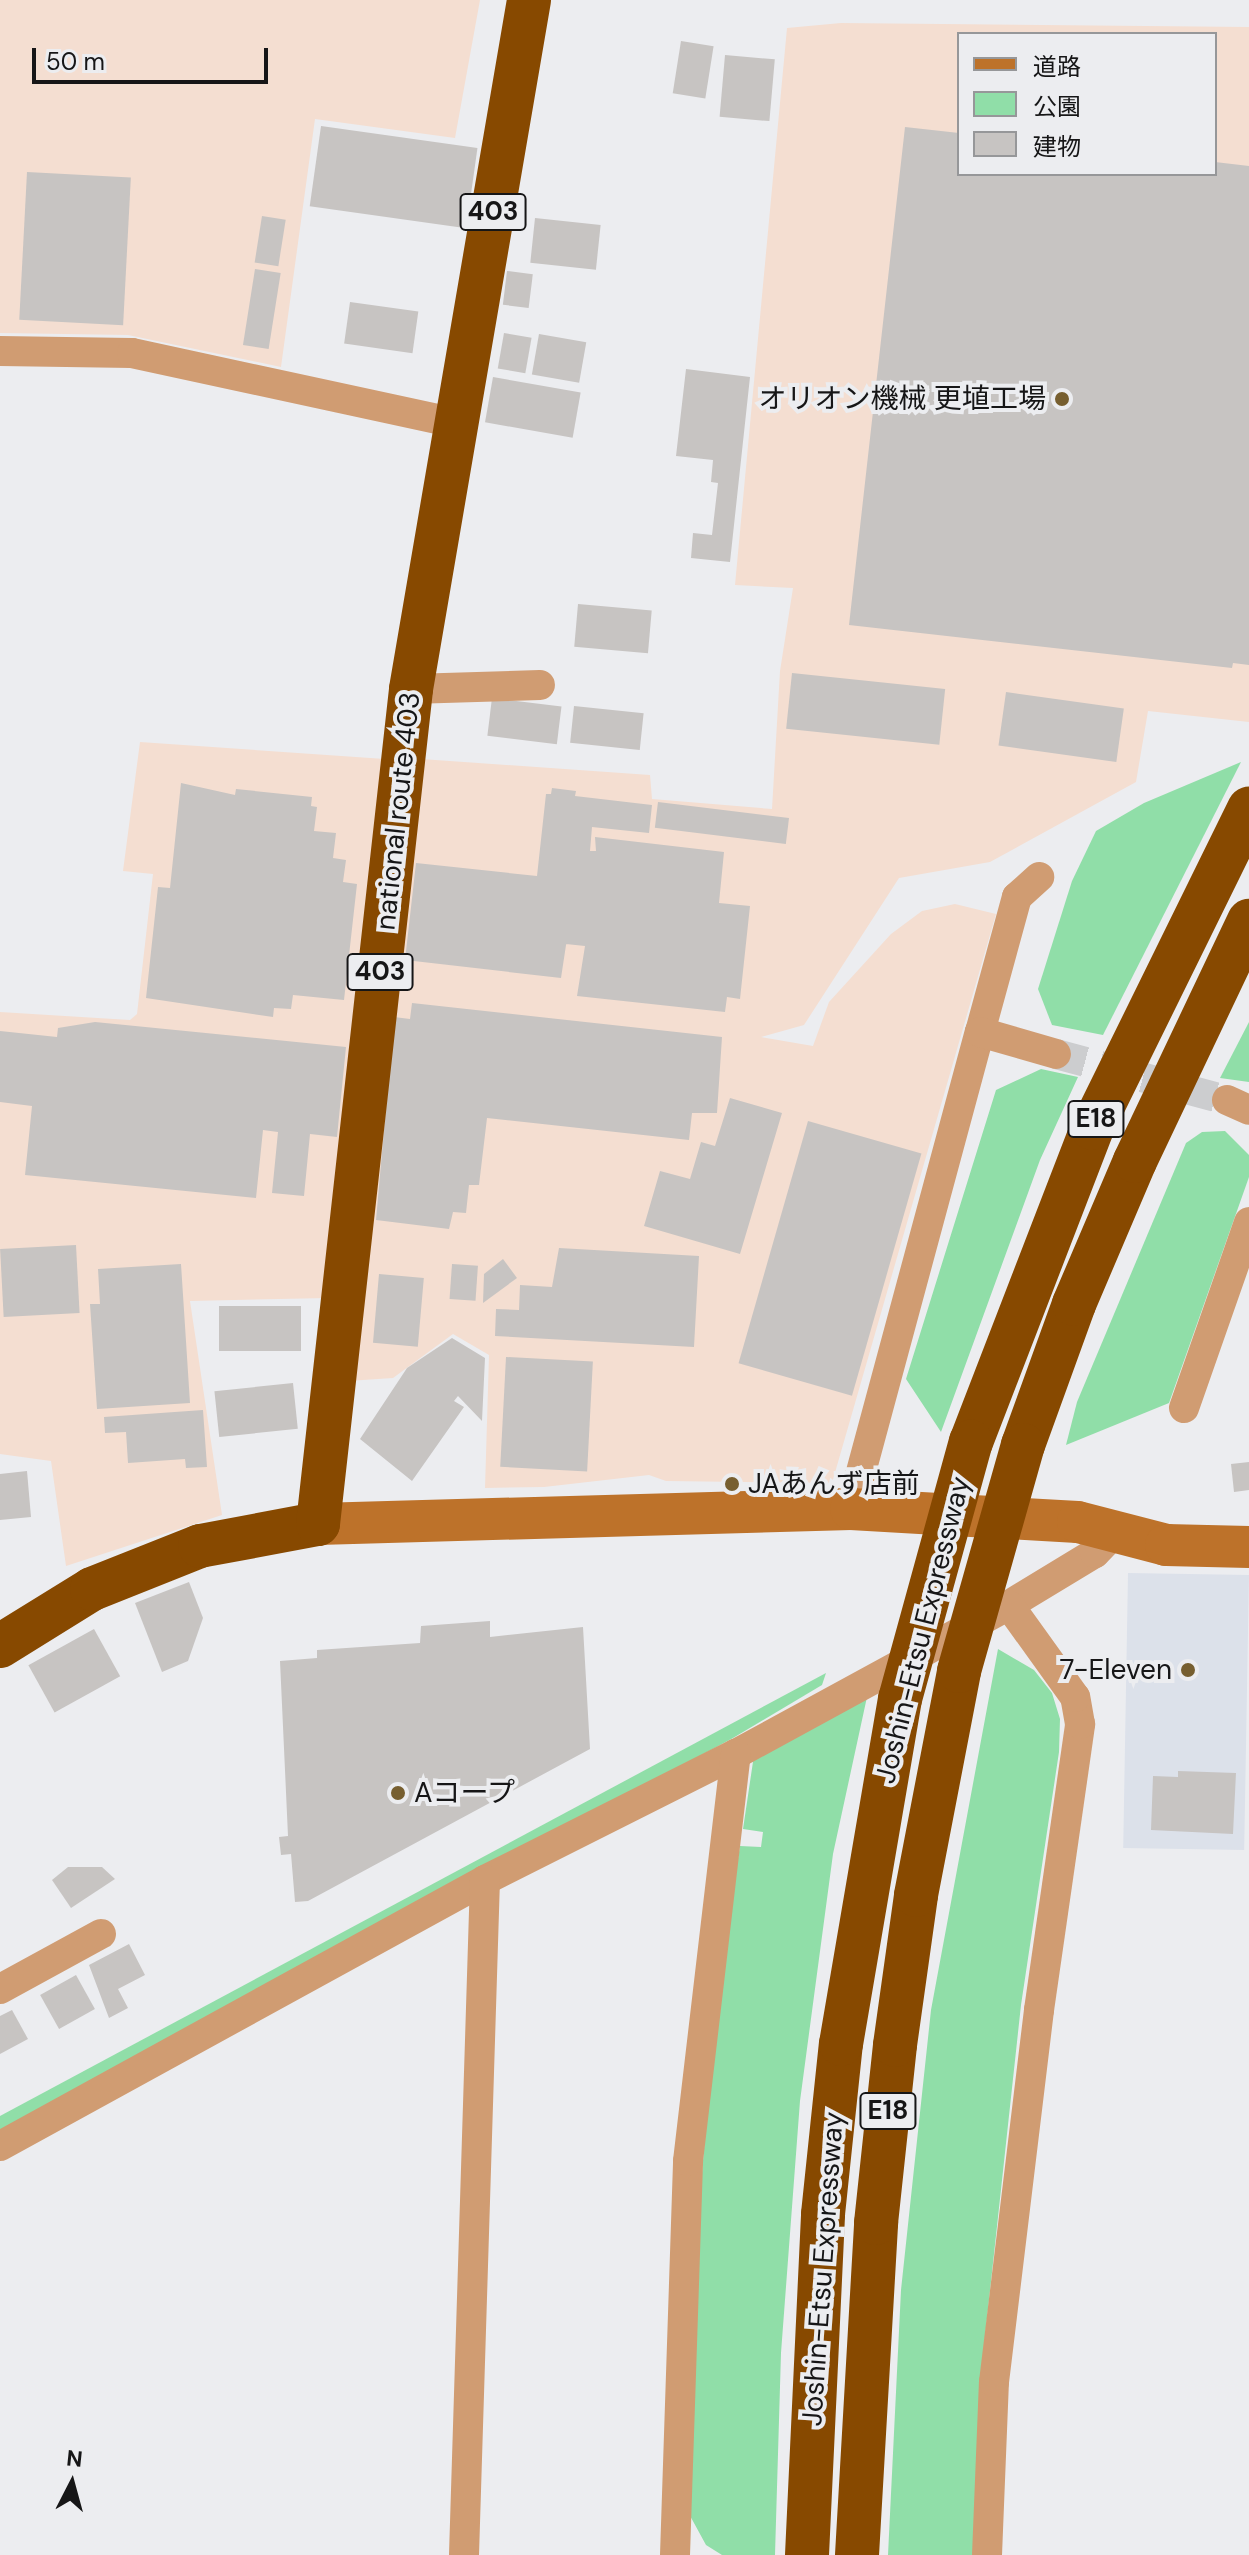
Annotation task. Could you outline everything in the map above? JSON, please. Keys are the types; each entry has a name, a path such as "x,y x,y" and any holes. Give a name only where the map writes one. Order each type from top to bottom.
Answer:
{"highway":[{"name":"national route 403","path":"318,1524 411,689 529,0"},
{"name":"Joshin-Etsu Expressway","path":"807,2555 823,2214 838,2075 900,1699 971,1442 1092,1128 1249,809"},
{"name":"Joshin-Etsu Expressway","path":"857,2555 874,2238 895,2045 916,1895 959,1671 1023,1445 1074,1304 1135,1161 1249,921"},
{"path":"0,1646 92,1589 200,1546 318,1524"}],"street":[{"path":"0,351 132,353 455,423"},
{"path":"411,689 540,685"},
{"path":"851,1509 1017,897 1039,877"},
{"path":"980,1032 1056,1054"},
{"path":"1184,1408 1249,1222"},
{"path":"318,1524 851,1509 1078,1522 1166,1545 1249,1547"},
{"path":"0,2146 485,1880 736,1754 1009,1605 1095,1553 1114,1533"},
{"path":"987,2555 994,2382 1039,2010 1080,1724 1075,1697 1009,1605"},
{"path":"675,2555 688,2161 736,1754"},
{"path":"464,2555 485,1880"},
{"path":"0,1989 101,1934"}],"shaded area":[{"path":"0,0 480,0 455,138 315,119 281,367 128,335 0,333"},
{"path":"841,23 1249,27 1249,722 1148,711 1136,782 990,862 899,878 804,1025 761,1037 813,1046 829,1002 891,934 922,911 955,904 996,914 832,1483 666,1481 649,1475 544,1487 485,1488 489,1355 453,1334 393,1378 348,1381 421,759 650,775 652,799 772,809 780,671 793,588 735,585 787,28"},
{"path":"140,742 385,759 328,1298 190,1301 222,1515 66,1566 51,1461 0,1454 0,1012 130,1020 137,1014 153,874 123,871"},
{"name":"7-Eleven","path":"1128,1573 1249,1575 1244,1850 1123,1848"}],"green space":[{"path":"1241,762 1103,1035 1052,1025 1038,989 1072,881 1096,831 1144,803"},
{"path":"1249,1022 1249,1082 1220,1078"},
{"path":"1041,1069 1078,1077 1040,1160 941,1432 906,1379 996,1090"},
{"path":"1225,1131 1249,1155 1249,1177 1169,1403 1066,1445 1077,1402 1186,1143 1202,1132"},
{"path":"998,1649 1034,1670 1052,1693 1060,1719 1059,1752 1021,2005 980,2383 976,2549 972,2555 888,2555 901,2290 931,2010"},
{"path":"826,1673 822,1685 733,1738 0,2136 0,2116"},
{"path":"867,1697 833,1854 800,2101 781,2353 775,2555 722,2555 706,2545 688,2512 701,2186 716,1998 740,1846 761,1847 763,1832 743,1829 754,1755"}],"building":[{"path":"681,41 714,46 705,99 673,93"},
{"path":"725,55 775,59 769,121 720,117"},
{"path":"321,126 477,148 466,228 310,206"},
{"name":"オリオン機械 更埴工場","path":"905,127 957,133 957,176 1217,176 1217,162 1249,166 1249,665 1233,663 1232,668 849,625"},
{"path":"27,172 131,177 123,325 19,320"},
{"path":"262,216 286,220 278,266 255,262"},
{"path":"535,218 601,225 596,270 530,263"},
{"path":"255,269 281,273 269,349 243,345"},
{"path":"507,271 533,274 529,308 503,305"},
{"path":"350,302 418,312 412,353 344,344"},
{"path":"504,333 532,338 525,373 498,368"},
{"path":"539,334 586,342 579,383 532,374"},
{"path":"686,369 750,377 730,562 691,558 693,533 712,535 718,483 711,482 713,460 676,456"},
{"path":"493,377 581,392 573,438 485,422"},
{"path":"578,604 652,610 648,653 574,647"},
{"path":"792,673 945,689 939,745 786,729"},
{"path":"1006,692 1124,709 1116,762 998,745"},
{"path":"492,698 561,707 557,744 487,736"},
{"path":"574,706 644,713 640,750 570,743"},
{"path":"181,783 235,795 236,789 312,797 311,806 317,807 314,831 336,833 333,858 346,860 343,882 357,884 344,1000 293,995 291,1009 274,1008 273,1017 146,998 158,887 170,888"},
{"path":"552,788 576,791 575,796 652,805 649,833 592,827 590,851 596,851 595,837 724,852 719,903 750,906 740,999 727,997 725,1012 577,996 585,946 566,944 561,978 405,960 416,863 537,876 546,794 551,794"},
{"path":"658,802 789,818 786,844 655,828"},
{"path":"412,1003 722,1037 717,1113 692,1113 689,1140 487,1118 479,1185 469,1185 466,1213 453,1212 449,1229 376,1220 394,1017 410,1019"},
{"path":"95,1022 346,1047 337,1137 310,1134 304,1196 272,1193 278,1132 263,1130 256,1198 25,1175 32,1106 0,1102 0,1031 57,1037 58,1028"},
{"path":"730,1098 782,1113 740,1254 644,1226 660,1171 690,1179 701,1142 715,1146"},
{"path":"808,1121 921,1154 852,1396 739,1363"},
{"path":"76,1245 80,1313 4,1317 0,1249"},
{"path":"559,1248 699,1256 694,1347 495,1336 496,1309 519,1310 520,1285 552,1287"},
{"path":"503,1259 517,1278 483,1303 484,1274"},
{"path":"181,1264 190,1403 97,1409 90,1304 100,1304 98,1269"},
{"path":"452,1264 478,1266 475,1301 450,1299"},
{"path":"379,1274 424,1278 418,1347 373,1343"},
{"path":"219,1306 301,1306 301,1351 219,1351"},
{"path":"452,1338 485,1358 482,1421 458,1396 454,1401 464,1407 412,1481 360,1439 407,1368"},
{"path":"506,1357 593,1362 587,1471 500,1467"},
{"path":"293,1383 298,1429 219,1437 214,1391"},
{"path":"203,1410 207,1467 186,1468 185,1459 128,1463 126,1432 105,1433 104,1417"},
{"path":"1249,1462 1249,1490 1234,1492 1231,1464"},
{"path":"27,1471 31,1517 0,1520 0,1474"},
{"path":"189,1582 203,1618 188,1661 162,1672 135,1603"},
{"name":"Aコープ","path":"490,1621 490,1637 583,1627 590,1749 308,1901 295,1902 291,1854 281,1855 279,1837 288,1836 280,1661 317,1658 317,1650 420,1643 421,1626"},
{"path":"94,1629 120,1676 55,1713 28,1665"},
{"name":"7-Eleven","path":"1178,1771 1236,1773 1233,1834 1151,1830 1153,1776 1178,1777"},
{"path":"68,1867 102,1867 115,1879 71,1908 52,1880"},
{"path":"129,1944 145,1975 118,1989 128,2008 109,2018 89,1965"},
{"path":"76,1975 95,2009 59,2029 40,1995"},
{"path":"12,2010 28,2039 0,2054 0,2016"}],"tunnel":[{"path":"1056,1054 1227,1100"}],"place":[{"name":"オリオン機械 更埴工場","path":"1062,399"},
{"name":"JAあんず店前","path":"732,1484"},
{"name":"7-Eleven","path":"1188,1670"},
{"name":"Aコープ","path":"398,1793"}]}
